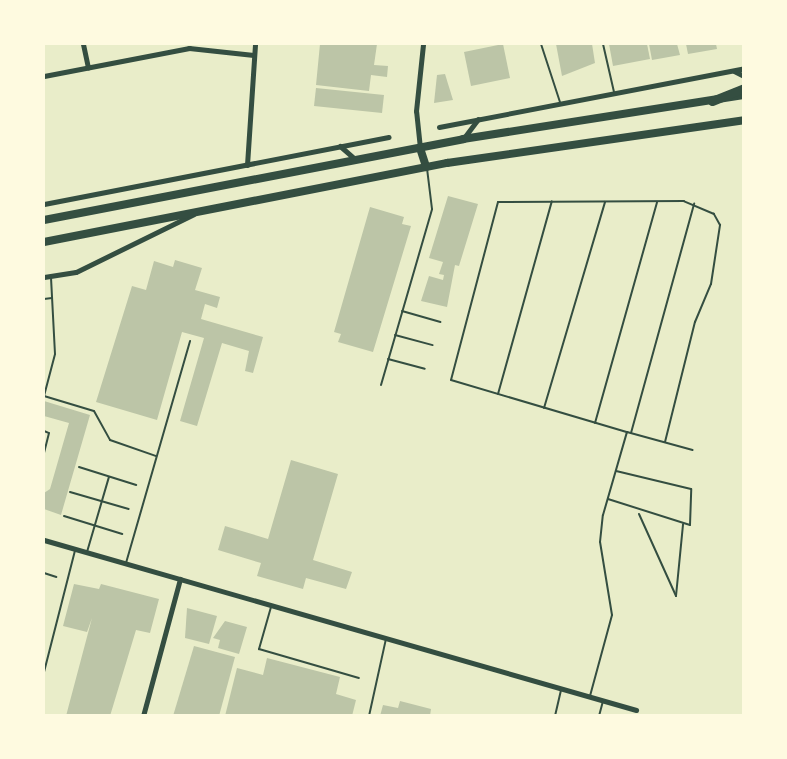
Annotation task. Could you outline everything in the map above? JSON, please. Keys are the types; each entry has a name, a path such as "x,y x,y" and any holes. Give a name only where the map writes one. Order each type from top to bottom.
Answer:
{"highway":[{"path":"712,101 744,88"}],"main road":[{"path":"44,220 463,139 744,95"},
{"path":"44,242 426,167 744,120"},
{"path":"420,148 426,167"}],"street":[{"path":"84,44 88,68"},
{"path":"247,165 255,44"},
{"path":"420,148 416,111 423,44"},
{"path":"44,76 189,48 254,55"},
{"path":"439,127 744,68"},
{"path":"732,70 744,76"},
{"path":"463,139 478,119"},
{"path":"44,204 388,137"},
{"path":"340,147 356,160"},
{"path":"44,277 51,277 137,244 200,210"},
{"path":"44,540 636,710"},
{"path":"142,716 180,579"}],"lane":[{"path":"541,44 560,102"},
{"path":"603,44 614,92"},
{"path":"381,385 432,209 426,167"},
{"path":"498,394 552,201"},
{"path":"665,442 695,322 711,285 720,225 714,214 694,204 498,202 451,380 595,423 693,450"},
{"path":"544,408 605,202"},
{"path":"595,423 658,202"},
{"path":"631,433 694,204"},
{"path":"51,277 55,354 44,396 94,411 116,444 156,456"},
{"path":"44,299 52,298"},
{"path":"402,311 440,322"},
{"path":"396,334 433,345"},
{"path":"126,563 190,340"},
{"path":"388,359 426,369"},
{"path":"44,431 49,432 44,453"},
{"path":"590,696 612,615 600,542 608,499 627,432"},
{"path":"79,467 136,485"},
{"path":"608,499 639,513 690,525 691,489 616,471"},
{"path":"87,552 109,477"},
{"path":"70,492 129,509"},
{"path":"639,513 676,596 683,524"},
{"path":"64,516 122,534"},
{"path":"44,672 75,549"},
{"path":"44,573 56,577"},
{"path":"271,605 259,649 359,678"},
{"path":"369,716 387,638"},
{"path":"555,716 562,688"},
{"path":"599,716 603,700"}],"building":[{"path":"320,44 377,44 374,65 388,66 387,77 371,75 369,91 316,85"},
{"path":"503,44 510,78 471,86 464,52"},
{"path":"556,44 592,44 595,63 562,76"},
{"path":"609,44 647,44 650,59 613,66"},
{"path":"649,44 677,44 680,55 652,60"},
{"path":"686,44 716,44 717,49 688,54"},
{"path":"445,74 453,100 434,103 437,75"},
{"path":"316,88 384,95 382,113 314,106"},
{"path":"448,196 478,204 459,266 455,265 447,307 421,301 429,276 443,280 444,275 439,274 443,262 429,258"},
{"path":"370,207 404,217 402,224 411,226 373,352 338,342 341,334 334,332"},
{"path":"175,260 202,268 195,290 220,297 217,308 205,304 201,319 263,337 253,373 245,371 249,351 222,343 197,426 180,421 204,338 182,332 157,420 96,402 132,286 146,290 154,261 173,267"},
{"path":"44,401 90,415 61,515 44,509 44,493 50,489 69,423 44,416"},
{"path":"291,460 338,474 313,560 352,572 346,589 306,578 303,589 257,576 261,563 218,550 225,526 268,539"},
{"path":"74,584 99,589 101,584 159,599 150,633 136,630 110,716 66,716 92,618 87,632 63,626"},
{"path":"187,608 217,616 209,644 185,638"},
{"path":"225,621 247,627 239,654 218,648 220,640 213,638"},
{"path":"194,646 235,657 219,716 173,716"},
{"path":"267,658 340,677 336,694 356,700 352,716 225,716 237,668 263,675"},
{"path":"400,701 431,709 430,716 380,716 383,705 398,708"}]}
